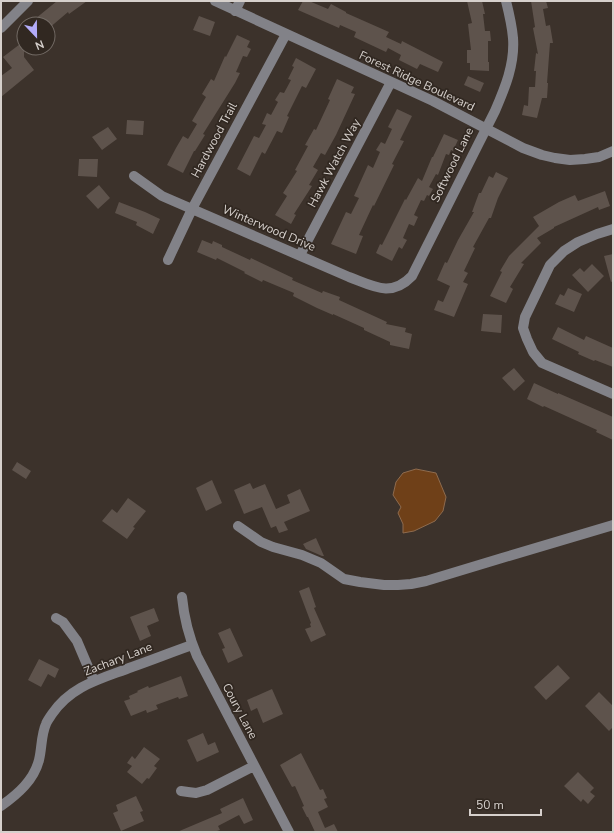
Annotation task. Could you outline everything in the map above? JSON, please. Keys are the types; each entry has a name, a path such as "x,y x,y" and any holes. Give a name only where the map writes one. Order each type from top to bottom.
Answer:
{"street":[{"path":"1,28 28,1"},
{"name":"Forest Ridge Boulevard","path":"215,1 433,101 523,148 542,155 570,160 599,157 613,152"},
{"path":"235,11 240,1"},
{"name":"Softwood Lane","path":"400,286 412,276 495,111 503,92 512,59 513,40 506,1"},
{"name":"Hardwood Trail","path":"168,260 192,209 286,34"},
{"name":"Hawk Watch Way","path":"300,255 391,82"},
{"name":"Winterwood Drive","path":"134,176 162,196 349,277 380,288 388,289 400,286"},
{"path":"613,229 596,234 578,242 564,251 550,265 525,317 523,328 533,352 542,363 613,394"},
{"path":"238,526 261,542 302,555 321,563 344,579 384,585 398,585 426,581 613,525"},
{"name":"Coury Lane","path":"182,597 186,622 192,645 197,656 289,832"},
{"path":"56,618 63,622 78,641 94,681"},
{"name":"Zachary Lane","path":"1,806 24,788 33,774 39,761 42,738 46,724 58,707 72,693 88,683 192,645"},
{"path":"181,791 196,793 206,790 254,766"}],"shaded area":[{"path":"416,469 436,473 446,497 443,511 435,521 414,531 403,533 403,524 398,513 401,507 393,495 396,482 403,473"}],"building":[{"path":"57,1 87,1 69,14 68,12 56,22 56,16 39,16"},
{"path":"303,1 309,1 328,9 331,4 346,13 389,32 386,37 401,44 402,41 443,62 438,72 420,64 417,69 399,60 401,55 388,48 386,52 354,37 356,32 340,25 339,28 298,10"},
{"path":"467,1 482,1 485,14 483,14 485,31 490,31 491,41 488,41 489,71 470,70 470,63 467,63 467,50 471,50 468,24 472,23"},
{"path":"531,1 546,1 548,8 543,9 546,26 550,25 553,43 550,43 547,98 542,98 537,118 522,115 524,105 528,106 529,87 535,87 536,71 534,71 536,53 538,54 533,28 535,27"},
{"path":"199,16 215,22 210,36 193,30"},
{"path":"237,35 250,41 247,47 251,49 247,57 243,56 236,72 240,73 235,83 203,134 205,135 194,151 183,173 167,165 183,136 188,139 197,124 192,121 206,97 202,94 211,79 214,81 225,56 226,57"},
{"path":"16,47 16,56 24,56 34,70 1,97 1,76 12,68 3,57"},
{"path":"296,58 316,69 306,88 302,86 287,116 289,117 282,133 277,131 265,154 262,152 250,176 237,169 254,136 259,138 266,125 262,124 267,113 271,115 278,102 275,100 280,92 284,93 291,80 288,79 294,67 292,66"},
{"path":"468,76 484,83 480,92 464,85"},
{"path":"337,79 354,87 351,93 355,94 325,155 321,153 313,167 318,170 309,185 312,186 294,214 296,215 291,224 275,215 287,196 283,193 297,171 295,170 308,146 305,145 314,129 316,130 330,100 328,99"},
{"path":"397,109 412,116 400,140 404,141 392,164 394,165 359,235 363,236 356,254 331,244 346,212 351,214 359,198 354,196 368,165 373,168 380,152 376,150 381,142 385,144 392,129 388,127"},
{"path":"127,120 144,121 143,135 126,134"},
{"path":"108,127 117,139 102,150 92,137"},
{"path":"444,134 458,140 453,151 451,150 449,155 446,154 438,175 436,174 429,187 433,189 424,201 421,200 414,215 418,217 414,226 409,224 403,238 407,240 402,249 399,247 392,261 376,253 380,244 382,245 405,199 406,200 418,178 422,181"},
{"path":"79,159 98,159 97,177 78,176"},
{"path":"496,172 508,178 498,198 491,218 489,218 473,247 475,248 464,271 468,273 463,282 468,284 454,317 434,310 438,300 443,302 450,286 437,280 445,262 447,263 474,212 472,212 479,193 481,193 489,176 493,178"},
{"path":"99,185 110,198 98,209 86,196"},
{"path":"605,191 610,206 599,210 598,207 554,227 537,238 541,243 521,263 524,264 510,287 513,289 506,303 490,296 502,272 500,271 509,256 539,226 533,217 559,202 575,195 578,201"},
{"path":"119,202 160,219 153,234 136,225 137,222 115,213"},
{"path":"202,240 212,244 213,241 222,245 222,247 250,260 251,258 293,278 292,280 322,293 323,291 340,297 339,300 387,322 386,324 406,328 405,332 412,334 409,349 390,345 390,342 364,330 364,328 293,296 294,293 263,280 262,282 217,258 216,260 197,252"},
{"path":"613,254 613,281 611,282 604,256"},
{"path":"592,264 604,276 588,292 572,275 580,268 584,272"},
{"path":"568,288 582,294 574,312 555,304 560,294 564,296"},
{"path":"483,314 502,315 501,333 481,331"},
{"path":"558,327 584,340 586,336 613,348 613,367 578,354 579,352 552,339"},
{"path":"514,368 525,381 514,391 502,378"},
{"path":"534,383 613,417 613,440 596,432 597,430 527,399"},
{"path":"17,462 31,471 26,479 12,470"},
{"path":"212,480 222,503 206,511 196,488"},
{"path":"250,483 253,489 265,484 276,509 290,503 287,495 300,489 310,511 284,522 288,530 279,533 276,526 271,528 262,507 244,514 234,490"},
{"path":"128,498 146,511 133,527 135,528 127,539 102,521 112,509 117,513"},
{"path":"316,538 324,556 306,549 303,544"},
{"path":"309,587 316,607 314,608 326,635 311,642 305,629 311,627 311,623 299,591"},
{"path":"154,608 159,621 147,626 151,636 140,641 130,617"},
{"path":"230,628 243,656 228,663 222,649 225,648 218,633"},
{"path":"39,659 59,669 55,678 48,674 41,687 28,680"},
{"path":"558,665 570,678 546,700 534,687"},
{"path":"181,676 188,696 179,699 178,697 156,705 158,709 147,713 146,710 131,716 124,701 130,699 129,696 148,686 149,688"},
{"path":"272,689 283,714 263,723 257,708 251,711 247,700"},
{"path":"599,692 613,706 613,727 609,731 585,706"},
{"path":"203,733 208,745 215,742 219,752 197,762 187,740"},
{"path":"144,747 160,759 154,766 157,768 149,779 147,778 142,784 127,772 132,766 127,763 132,756 135,759"},
{"path":"301,753 320,790 323,789 327,798 324,799 328,807 318,812 325,828 334,824 338,832 315,832 302,807 304,806 295,786 292,787 280,765"},
{"path":"578,772 594,788 590,792 595,796 588,804 583,799 581,802 564,786"},
{"path":"136,796 143,811 140,812 144,821 121,831 113,813 118,811 116,805"},
{"path":"243,798 253,820 244,824 239,815 218,826 220,830 214,832 177,832 222,813 220,809"}]}
